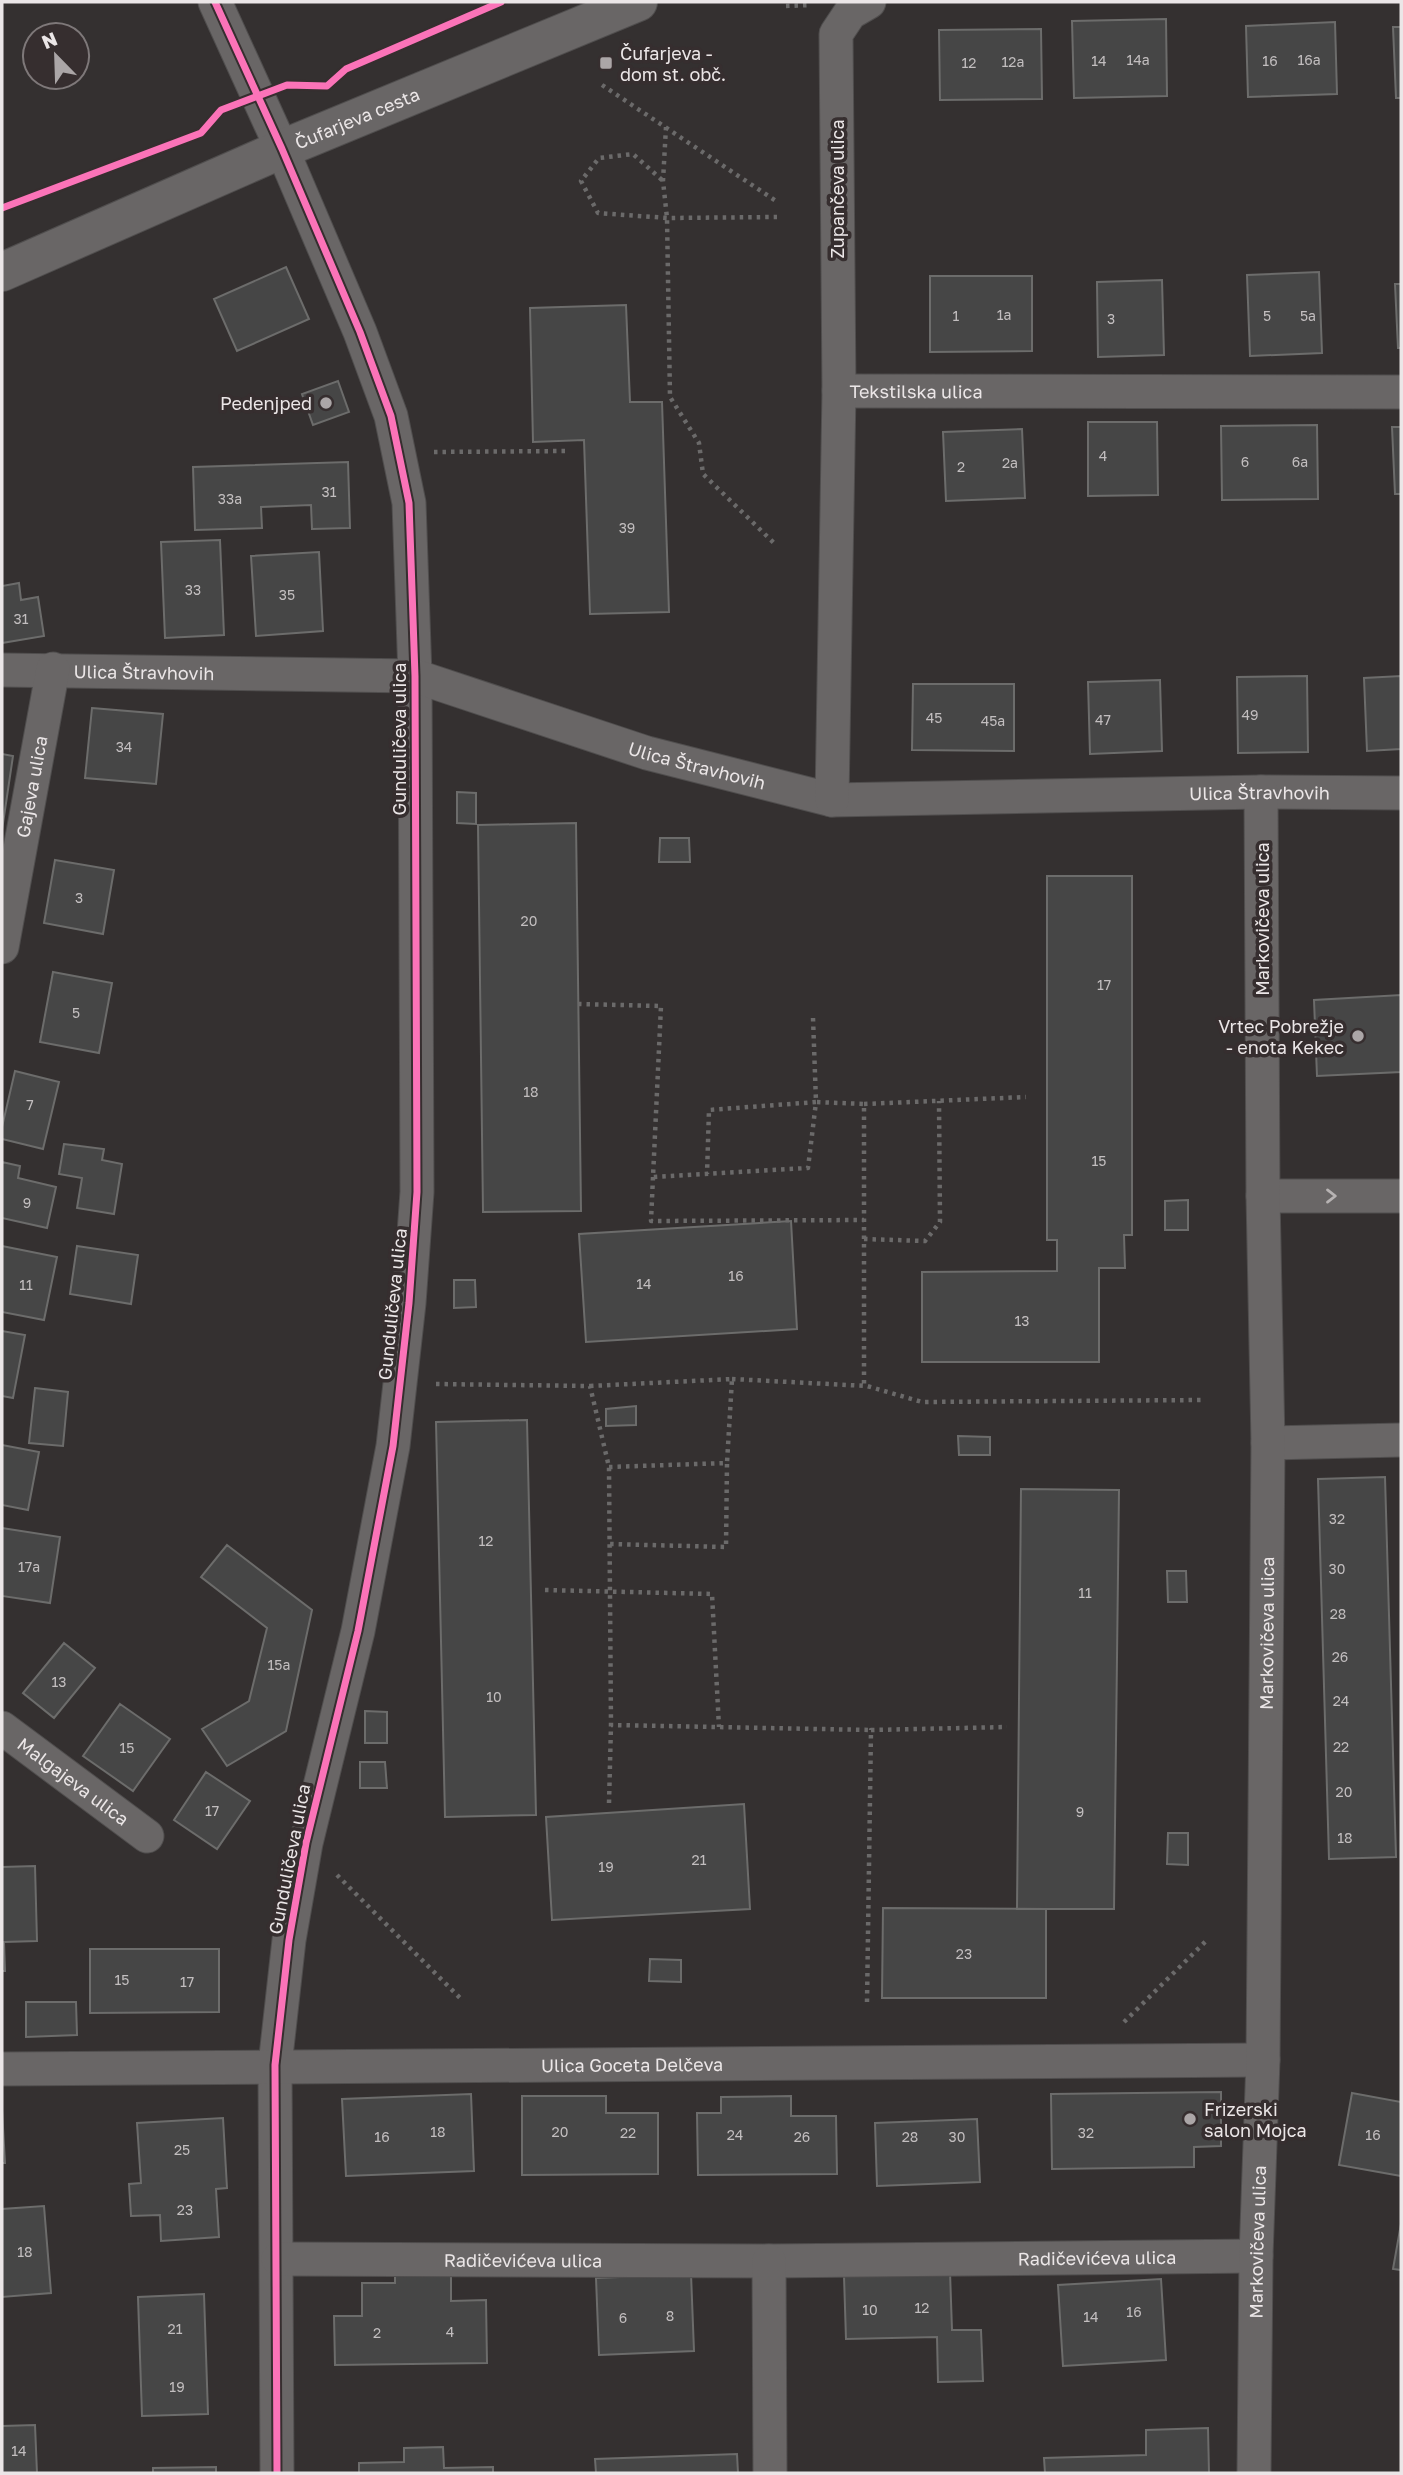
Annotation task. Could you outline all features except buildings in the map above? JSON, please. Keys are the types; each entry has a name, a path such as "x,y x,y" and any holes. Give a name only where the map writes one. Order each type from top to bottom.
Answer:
{"street":[{"name":"Gunduličeva ulica","path":"215,2 282,149 360,332 391,416 409,503 415,676 417,1192 409,1303 393,1446 358,1631 306,1843 289,1940 275,2065 277,2473"},
{"name":"Čufarjeva cesta","path":"2,272 282,149 638,2"},
{"name":"Zupančeva ulica","path":"839,391 836,34 850,13 869,2"},
{"name":"Tekstilska ulica","path":"832,800 839,391 1401,392"},
{"name":"Gajeva ulica","path":"2,947 54,669"},
{"name":"Ulica Štravhovih","path":"2,670 415,676 647,753 832,800 1261,792 1401,793"},
{"name":"Markovičeva ulica","path":"1254,2473 1256,2256 1263,2060 1268,1443 1263,1196 1261,792"},
{"path":"1263,1196 1401,1196"},
{"path":"1268,1443 1401,1440"},
{"name":"Malgajeva ulica","path":"2,1728 147,1836"},
{"name":"Ulica Goceta Delčeva","path":"2,2068 1263,2060"},
{"name":"Radičevićeva ulica","path":"278,2259 769,2261 1256,2256"},
{"path":"769,2261 770,2473"}],"path":[{"path":"602,85 776,201"},
{"path":"666,127 663,181 667,218 670,397 699,443 703,474 776,545"},
{"path":"663,181 633,154 599,158 582,181 598,213 667,218 777,218"},
{"path":"433,452 567,451"},
{"path":"578,1004 661,1006 651,1221 864,1220"},
{"path":"653,1177 808,1168 816,1102 813,1018"},
{"path":"707,1174 709,1110 816,1102 864,1104 1026,1097"},
{"path":"864,1239 925,1241 940,1222 939,1101"},
{"path":"864,1104 864,1386"},
{"path":"609,1544 726,1547 732,1379"},
{"path":"426,1384 590,1386 732,1379 864,1386 922,1402 1202,1400"},
{"path":"590,1386 608,1468 611,1726 609,1803"},
{"path":"608,1468 727,1462"},
{"path":"545,1590 712,1594 719,1727"},
{"path":"611,1726 871,1730 1007,1727"},
{"path":"867,2002 871,1730"},
{"path":"329,1867 463,2001"},
{"path":"1119,2028 1208,1939"}],"cycle path":[{"path":"215,2 282,149 360,332 391,416 409,503 415,676 417,1192 409,1303 393,1446 358,1631 306,1843 289,1940 275,2065 277,2473"},
{"path":"2,208 201,133 221,110 287,85 327,86 346,69 501,2"}],"place":[{"name":"Čufarjeva - dom st. obč.","path":"606,63"},
{"name":"Pedenjped","path":"326,403"},
{"name":"Vrtec Pobrežje - enota Kekec","path":"1358,1036"},
{"name":"Frizerski salon Mojca","path":"1190,2119"}]}
